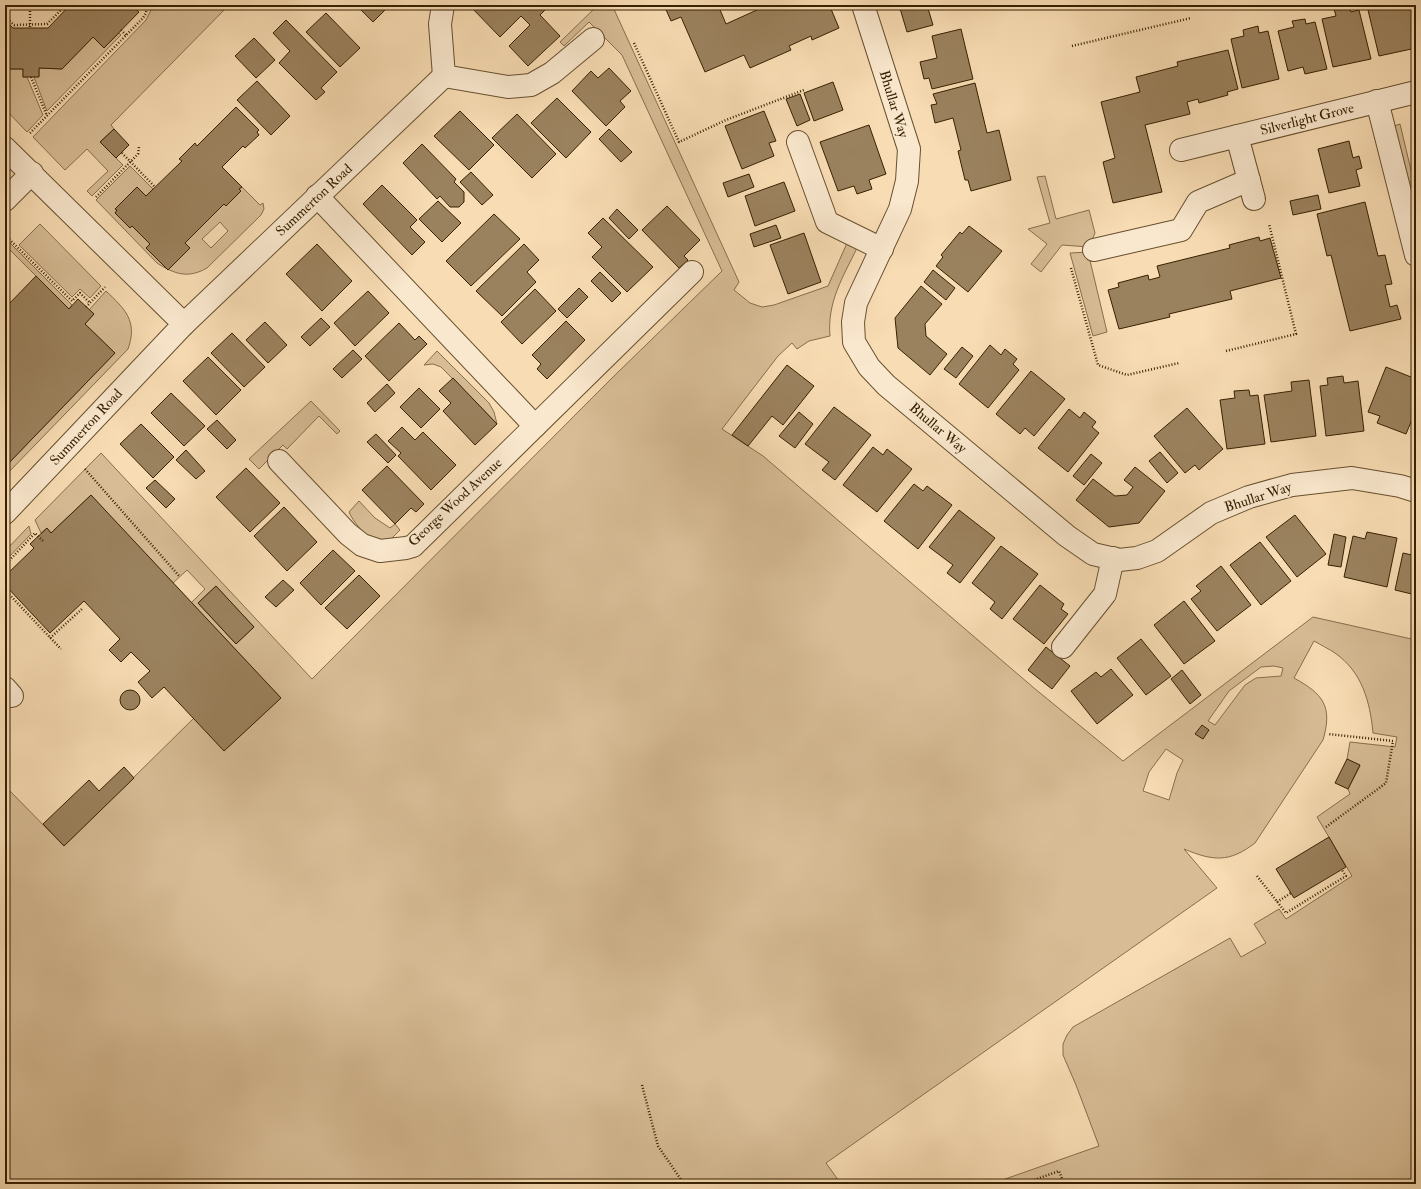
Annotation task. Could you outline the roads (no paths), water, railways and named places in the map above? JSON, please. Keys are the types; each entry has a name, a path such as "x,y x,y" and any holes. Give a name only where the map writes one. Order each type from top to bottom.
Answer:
{"street":[{"name":"Bhullar Way","path":"864,5 909,149 907,181 900,209 856,303 854,322 854,342 869,367 886,385 1067,536 1093,554 1119,560 1137,558 1157,551 1211,513 1250,497 1292,485 1352,478 1400,486 1416,491"},
{"path":"442,15 444,76 508,87 531,85 552,73 593,39"},
{"name":"Summerton Road","path":"5,513 184,324 444,76"},
{"name":"Silverlight Grove","path":"1181,150 1416,92"},
{"path":"1377,101 1416,255"},
{"path":"1094,250 1181,230 1198,202 1251,190 1237,136"},
{"path":"798,142 827,222 882,249"},
{"path":"5,148 184,324"},
{"path":"5,200 32,173"},
{"path":"317,196 535,426"},
{"name":"George Wood Avenue","path":"279,461 348,534 362,545 380,551 413,546 692,272"},
{"path":"1063,647 1105,594 1113,558"}]}
